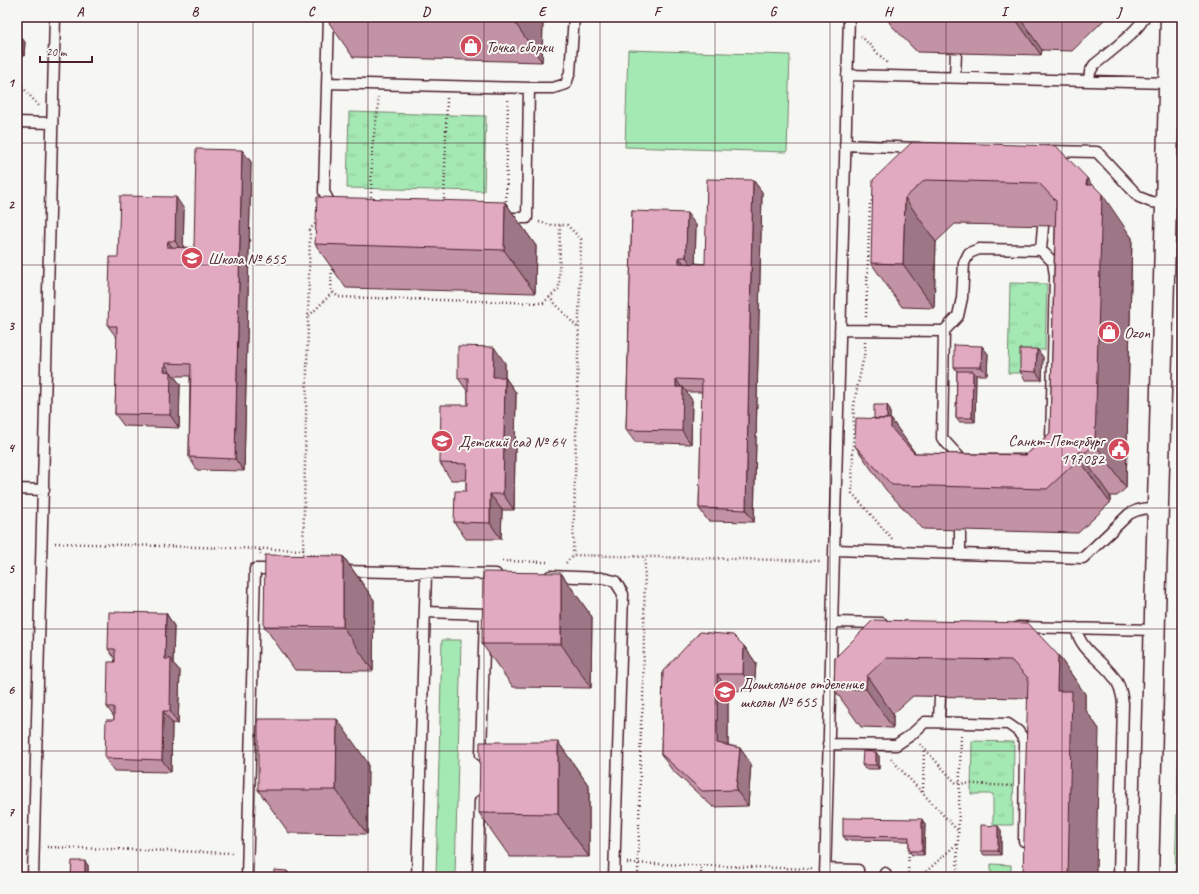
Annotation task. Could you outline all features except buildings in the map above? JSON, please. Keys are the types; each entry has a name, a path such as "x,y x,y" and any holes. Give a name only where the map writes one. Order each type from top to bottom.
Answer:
{"street":[{"path":"1148,877 1171,17"}],"lane":[{"path":"33,877 55,17"},
{"path":"329,17 324,192 336,210"},
{"path":"327,83 553,88 566,84 570,72 574,17"},
{"path":"1089,81 1090,72 1094,65 1135,29 1142,22 1144,17"},
{"path":"849,20 825,873 858,870 858,877"},
{"path":"955,77 956,53"},
{"path":"847,75 1169,83"},
{"path":"490,217 527,218 529,88"},
{"path":"17,122 52,123"},
{"path":"845,145 926,148"},
{"path":"1042,153 1097,152 1139,198 1151,202 1165,203"},
{"path":"1041,250 1043,226"},
{"path":"979,249 1041,250 1053,262 1055,276 1051,440 1047,450 1039,457 1028,460 962,464 942,438 944,331 958,316 962,298 964,263 969,254 979,249"},
{"path":"840,330 944,331"},
{"path":"17,489 44,490"},
{"path":"834,550 1083,558 1129,514 1144,508 1158,508"},
{"path":"960,530 960,554"},
{"path":"247,877 255,569 292,570"},
{"path":"331,571 502,574"},
{"path":"417,877 426,573"},
{"path":"541,575 602,578 615,581 623,594 614,877"},
{"path":"425,612 486,614 481,766"},
{"path":"832,622 892,624"},
{"path":"1005,626 1154,630"},
{"path":"1076,628 1082,644 1116,681 1121,691 1123,703 1119,877"},
{"path":"939,722 940,696"},
{"path":"828,744 896,745 911,735 925,722 1008,724 1018,731 1025,741 1023,854"},
{"path":"478,877 480,789"}],"path":[{"path":"849,20 900,76"},
{"path":"17,81 33,98 52,123"},
{"path":"371,206 372,147 378,109 378,84"},
{"path":"444,208 447,86"},
{"path":"505,218 508,88"},
{"path":"875,197 870,203 865,351 854,403 852,493 903,552"},
{"path":"336,210 310,229 303,554 342,556"},
{"path":"527,218 550,225 567,225 581,239 573,555 566,563 559,563"},
{"path":"332,260 331,290 338,297 543,303 559,289 560,225"},
{"path":"308,316 333,292"},
{"path":"549,298 578,329"},
{"path":"42,542 304,550"},
{"path":"573,555 833,561"},
{"path":"638,877 637,864 641,724 643,706 645,557"},
{"path":"495,561 553,562"},
{"path":"957,877 962,723"},
{"path":"911,735 956,783 1024,787"},
{"path":"879,745 958,831"},
{"path":"923,792 924,749"},
{"path":"920,877 958,843"},
{"path":"34,846 248,853"},
{"path":"908,877 909,846"},
{"path":"615,863 701,865 825,873"},
{"path":"701,865 701,877"}],"green space":[{"path":"628,50 790,55 787,152 625,147"},
{"path":"349,112 486,116 484,191 347,188"},
{"path":"1010,283 1047,284 1045,350 1022,350 1021,373 1008,373"},
{"path":"1182,639 1182,877 1175,877"},
{"path":"442,640 461,640 455,877 436,877"},
{"path":"972,741 1014,742 1013,825 993,825 993,794 971,794"},
{"path":"991,864 1011,865 1011,877 991,877"}],"place":[{"name":"Точка сборки","path":"471,46"},
{"name":"Школа № 655","path":"192,258"},
{"name":"Ozon","path":"1109,332"},
{"name":"Детский сад № 64","path":"442,441"},
{"name":"Санкт-Петербург 197082","path":"1119,449"},
{"name":"Дошкольное отделение школы № 655","path":"725,692"}]}
